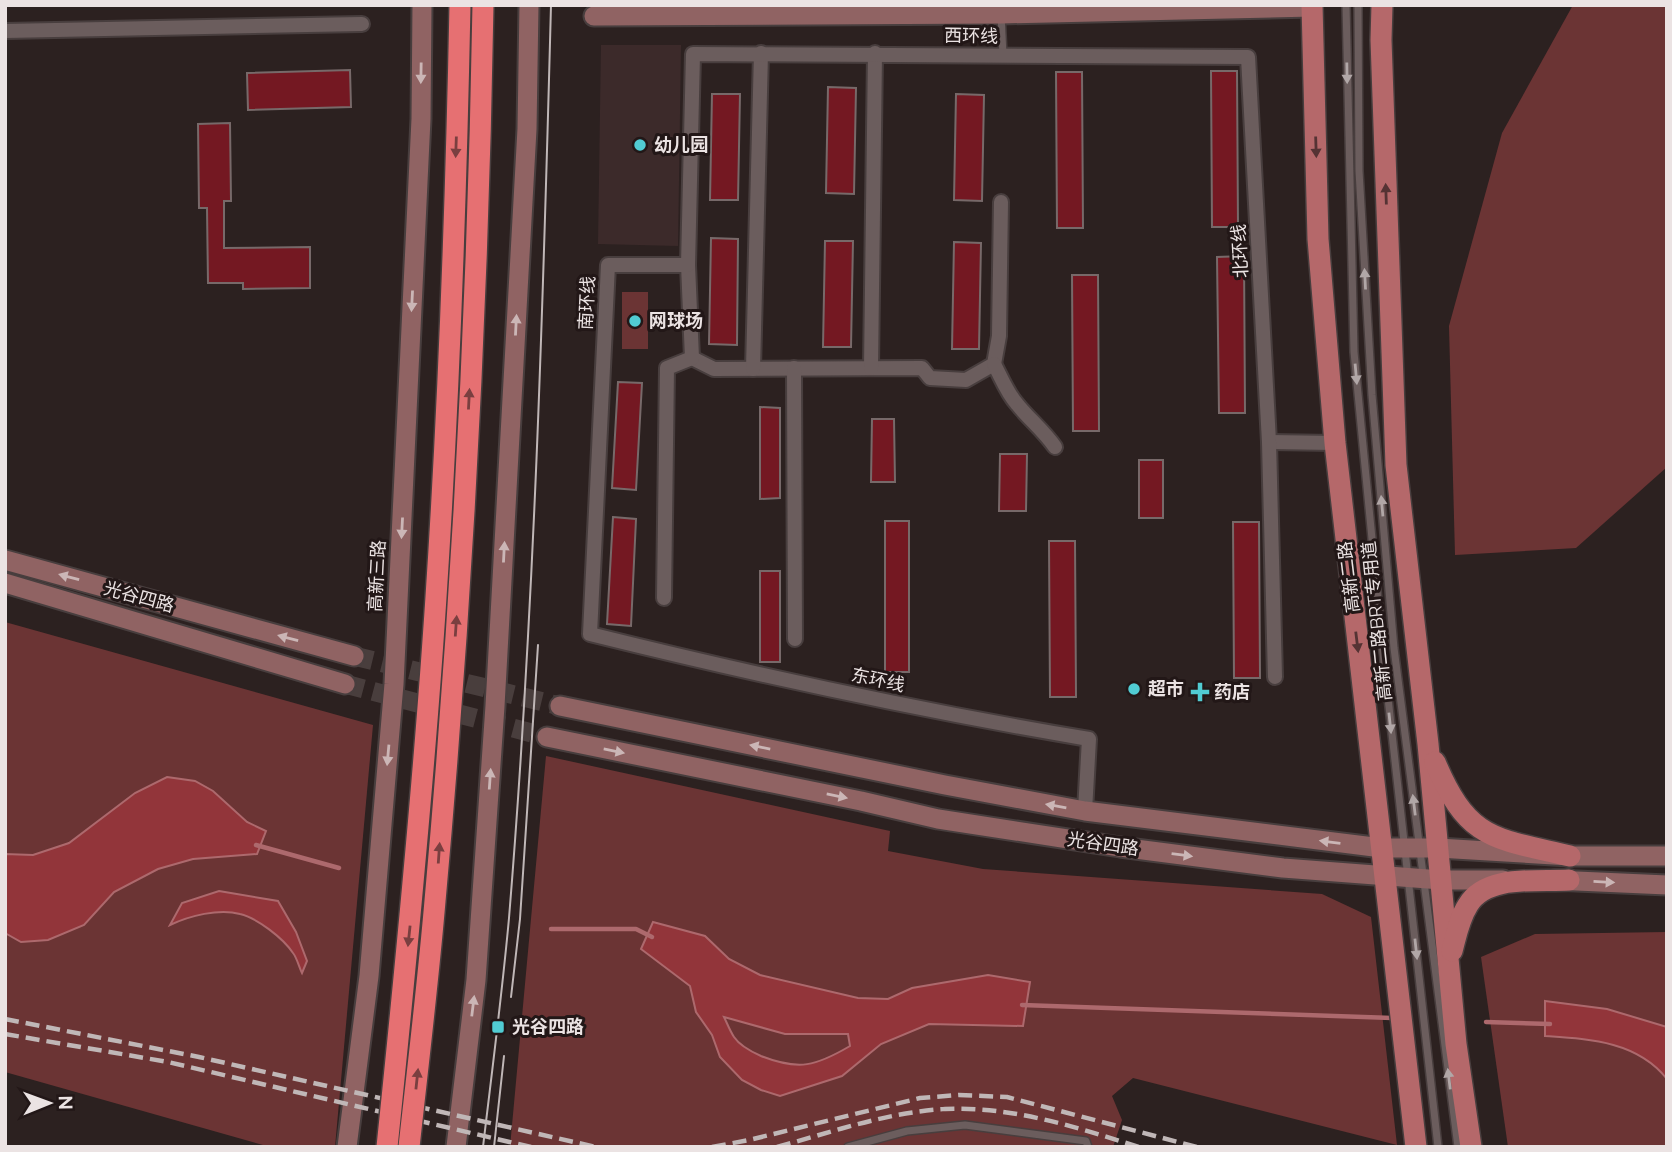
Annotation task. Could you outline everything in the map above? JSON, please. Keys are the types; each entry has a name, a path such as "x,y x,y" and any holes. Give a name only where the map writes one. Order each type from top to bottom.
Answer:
{"highway":[{"path":"387,1147 412,899 436,596 452,292 460,5"},
{"path":"409,1147 435,901 458,598 474,291 483,5"}],"main road":[{"name":"高新三路","path":"347,1147 369,976 394,684 421,118 422,5"},
{"path":"456,1147 476,980 495,720 527,129 529,5"},
{"path":"1382,5 1396,465 1428,744 1421,848 1424,879 1448,964 1471,1147"},
{"path":"594,16 1001,14 1312,6"},
{"name":"高新二路","path":"1312,6 1318,239 1335,443 1416,1147"},
{"name":"光谷四路","path":"5,560 354,656"},
{"name":"光谷四路","path":"5,583 345,684"},
{"name":"光谷四路","path":"560,706 932,783 1085,811 1382,848 1570,856 1667,856"},
{"name":"光谷四路","path":"547,737 938,819 1283,869 1424,879 1569,880 1667,885"},
{"path":"1428,744 1444,783 1469,820 1483,831 1504,840 1570,856"},
{"path":"1448,964 1468,904 1479,892 1497,884 1569,880"}],"street":[{"path":"5,32 362,24"},
{"path":"753,369 761,53"},
{"path":"871,368 875,53"},
{"name":"西环线","path":"688,265 693,54 1248,57"},
{"name":"北环线","path":"1248,57 1269,442 1275,677"},
{"path":"1001,202 999,336 994,364 1014,401 1055,447"},
{"name":"南环线","path":"590,634 608,265 688,265"},
{"path":"688,265 692,358"},
{"path":"692,358 714,369 922,368 930,378 966,380 994,364"},
{"path":"664,598 667,369 692,358"},
{"path":"794,369 796,639"},
{"path":"1269,442 1335,443"},
{"name":"东环线","path":"590,634 758,674 969,719 1089,739 1085,811"}],"lane":[{"name":"高新二路BRT专用道","path":"1346,5 1354,352 1381,639 1421,848"},
{"name":"高新二路BRT专用道","path":"1357,5 1359,171 1372,395 1394,648 1458,1147"},
{"path":"1001,14 1003,56"},
{"name":"高新二路BRT专用道","path":"1424,879 1438,1147"},
{"path":"848,1147 907,1131 965,1125 1086,1141 1088,1147"}],"shaded area":[{"path":"1573,5 1667,5 1667,467 1576,548 1455,555 1449,326 1502,133"},
{"name":"幼儿园","path":"601,45 681,45 678,246 598,244"},
{"name":"网球场","path":"622,292 648,292 648,349 622,349"},
{"path":"5,622 373,725 335,1147 270,1147 5,1072"},
{"path":"546,756 890,831 888,851 983,869 1322,894 1371,917 1397,1145 1133,1078 1112,1096 1122,1120 1113,1147 510,1147"},
{"path":"167,777 195,781 213,791 247,822 266,831 257,854 193,859 158,869 114,892 84,925 48,940 21,942 5,933 5,854 33,855 69,843 135,793"},
{"path":"219,891 278,901 296,932 307,961 302,973 294,955 283,941 247,916 232,912 214,912 170,925 182,903"},
{"path":"653,922 705,936 729,959 760,975 858,998 888,999 912,988 988,975 1030,982 1023,1026 929,1024 881,1044 842,1076 780,1096 742,1080 720,1057 712,1035 696,1012 690,986 641,949","holes":["724,1017 785,1034 848,1034 850,1046 817,1062 786,1064 761,1056 743,1046 734,1037"]},
{"path":"1667,932 1667,1147 1508,1147 1481,957 1535,934"},
{"path":"1545,1001 1607,1009 1667,1027 1667,1079 1655,1066 1627,1049 1595,1041 1545,1036"}],"building":[{"path":"350,70 351,107 248,110 247,73"},
{"path":"1211,71 1237,71 1238,227 1212,227"},
{"path":"1056,72 1082,72 1083,228 1057,228"},
{"path":"828,87 856,88 854,194 826,193"},
{"path":"712,94 740,94 738,200 710,200"},
{"path":"956,94 984,95 982,201 954,200"},
{"path":"230,123 231,201 224,201 224,248 310,247 310,288 243,289 243,283 208,283 207,208 199,208 198,124"},
{"path":"711,238 738,239 737,345 709,344"},
{"path":"825,241 853,241 851,347 823,347"},
{"path":"954,242 981,243 979,349 952,349"},
{"path":"1244,256 1245,413 1219,413 1217,257"},
{"path":"1072,275 1098,275 1099,431 1073,431"},
{"path":"618,382 642,383 636,490 612,488"},
{"path":"760,407 780,408 780,498 760,499"},
{"path":"872,419 894,419 895,482 871,482"},
{"path":"1000,454 1027,454 1026,511 999,511"},
{"path":"1139,460 1163,460 1163,518 1139,518"},
{"path":"613,517 636,519 631,626 607,624"},
{"path":"885,521 909,521 909,672 885,672"},
{"path":"1233,522 1259,522 1260,678 1234,678"},
{"path":"1049,541 1075,541 1076,697 1050,697"},
{"path":"760,571 780,571 780,662 760,662"}],"waterway":[{"path":"256,845 339,868"},
{"path":"551,929 636,929 652,937"},
{"path":"1022,1005 1392,1018"},
{"path":"1486,1022 1550,1024"}],"tunnel":[{"path":"354,656 560,706"},
{"path":"345,684 547,737"}],"tram line":[{"path":"483,1147 509,918 525,690 541,348 551,5"},
{"path":"511,997 520,919 538,645"},
{"path":"494,1147 504,1056"}],"railway":[{"path":"5,1019 199,1057 596,1147"},
{"path":"5,1034 168,1062 531,1147"},
{"path":"712,1147 920,1098 959,1095 1007,1097 1197,1147"},
{"path":"777,1147 860,1123 945,1109 1019,1114 1139,1147"}],"place":[{"name":"幼儿园","path":"640,145"},
{"name":"网球场","path":"635,321"},
{"name":"超市","path":"1134,689"},
{"name":"药店","path":"1200,692"},
{"name":"光谷四路","path":"498,1027"}]}
